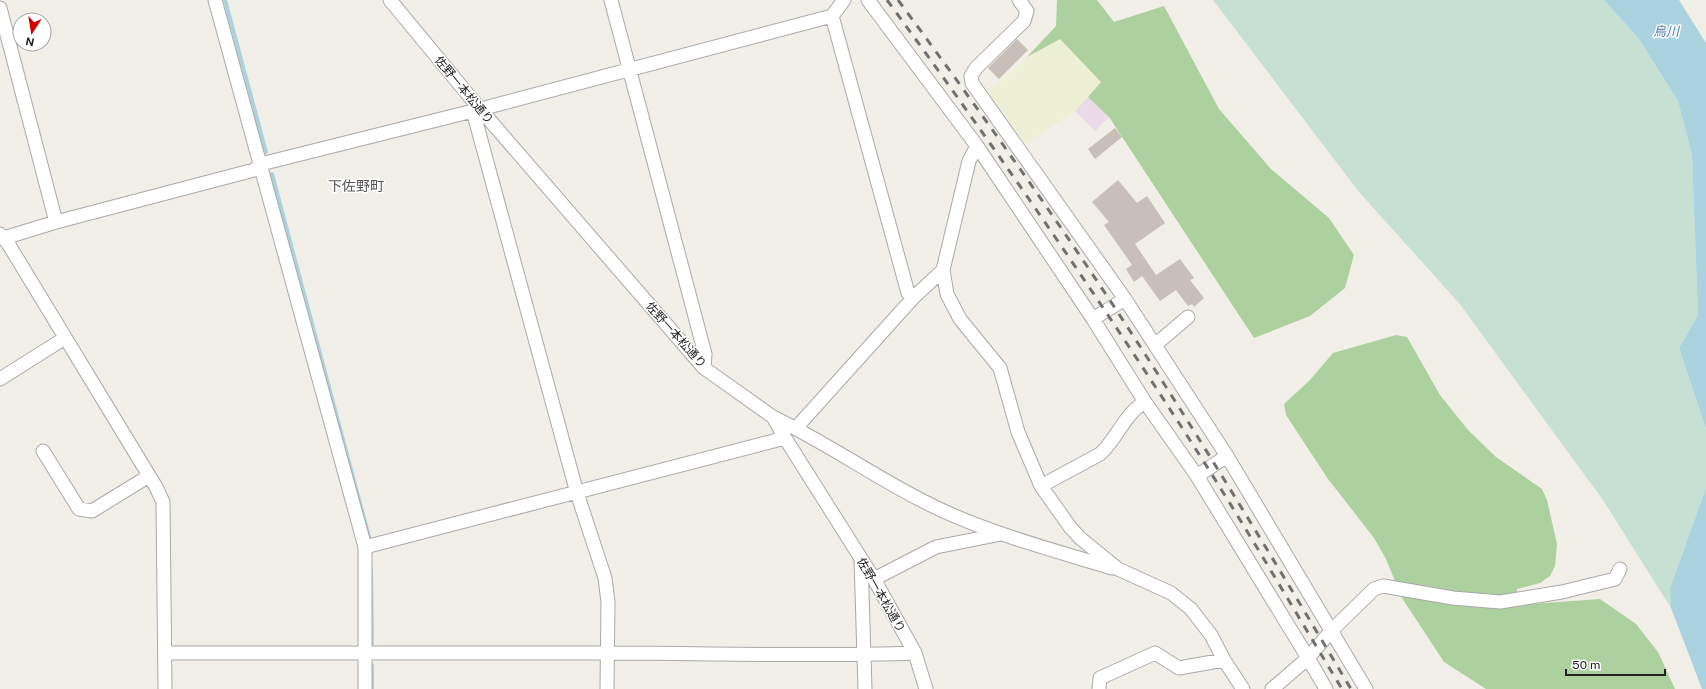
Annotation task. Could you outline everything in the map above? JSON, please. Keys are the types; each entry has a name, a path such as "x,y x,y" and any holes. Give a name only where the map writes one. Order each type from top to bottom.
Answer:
{"street":[{"path":"215,0 365,547 365,689"},
{"name":"佐野一本松通り","path":"390,0 477,110 704,368 773,417 874,579 915,653 926,689"},
{"path":"611,0 705,354 704,368"},
{"path":"165,689 164,502 2,236 254,170 261,164 477,110 832,16 844,0"},
{"path":"868,0 977,146 1093,318 1145,402 1197,476 1326,689"},
{"path":"1019,0 1027,10 1024,21 976,68 971,76 972,83 1125,299 1155,345 1227,456 1366,689"},
{"path":"0,8 56,222"},
{"path":"832,16 908,293 913,298"},
{"path":"477,110 577,493 605,578 608,602 607,689"},
{"path":"977,146 969,161 943,270 947,294 960,319 1000,368 1018,432 1041,486 1070,527 1080,538 1118,569"},
{"path":"796,428 913,298 943,270"},
{"path":"1093,318 1125,299"},
{"path":"1155,345 1188,317"},
{"path":"0,379 65,338"},
{"path":"1041,486 1100,454 1136,409 1145,402"},
{"path":"773,417 796,428 919,499 948,513 1001,534 1118,569 1171,593 1190,609 1211,635 1224,660 1243,689"},
{"path":"365,547 785,438"},
{"path":"43,451 79,509 92,511 149,476"},
{"path":"1197,476 1227,456"},
{"path":"874,579 936,547 1001,534"},
{"path":"861,559 865,689"},
{"path":"1272,689 1308,658 1332,630 1374,589 1383,586 1453,598 1500,602 1562,592 1616,579 1620,569"},
{"path":"165,654 607,653 864,655 915,653"},
{"path":"1099,689 1100,678 1156,653 1179,668 1224,660"}],"shaded area":[{"path":"1088,97 1109,117 1095,131 1075,111"}],"green space":[{"path":"1057,0 1097,0 1114,22 1164,6 1219,109 1271,169 1329,218 1354,255 1345,288 1310,316 1254,338 1109,117 1088,97 1101,82 1060,39 1027,57 1056,26"},
{"path":"1213,0 1604,0 1639,39 1678,101 1692,155 1698,315 1679,348 1706,429 1706,488 1670,588 1671,608 1603,500 1459,303 1359,192"},
{"path":"1060,38 1101,82 1075,111 1026,144 986,90 1001,81 1027,57"},
{"path":"1396,335 1407,337 1440,395 1468,430 1496,457 1542,489 1547,500 1557,544 1555,566 1550,576 1540,583 1517,589 1517,605 1600,599 1636,624 1658,652 1675,689 1486,689 1444,662 1402,598 1386,559 1374,538 1328,479 1286,415 1284,404 1310,380 1333,353"}],"water":[{"name":"烏川","path":"1604,0 1679,0 1706,43 1706,429 1679,348 1698,315 1692,155 1678,101 1639,39"},
{"path":"1706,488 1706,689 1702,689 1671,608 1670,588"}],"building":[{"path":"1017,39 1028,50 999,79 988,68"},
{"path":"1115,128 1122,137 1095,159 1088,149"},
{"path":"1118,180 1137,203 1147,196 1165,223 1135,244 1156,275 1180,259 1194,278 1190,280 1204,298 1194,307 1192,304 1188,306 1176,290 1160,301 1142,276 1134,282 1126,269 1132,265 1104,225 1109,222 1092,202"}],"waterway":[{"path":"225,0 266,152"},
{"path":"272,174 369,537"},
{"path":"371,568 372,644"},
{"path":"372,665 372,689"}],"railway":[{"path":"887,0 1009,170 1166,403 1222,490 1342,689"},
{"path":"898,0 1007,151 1113,305 1234,496 1351,689"}],"district":[{"name":"下佐野町","path":"356,186"}]}
